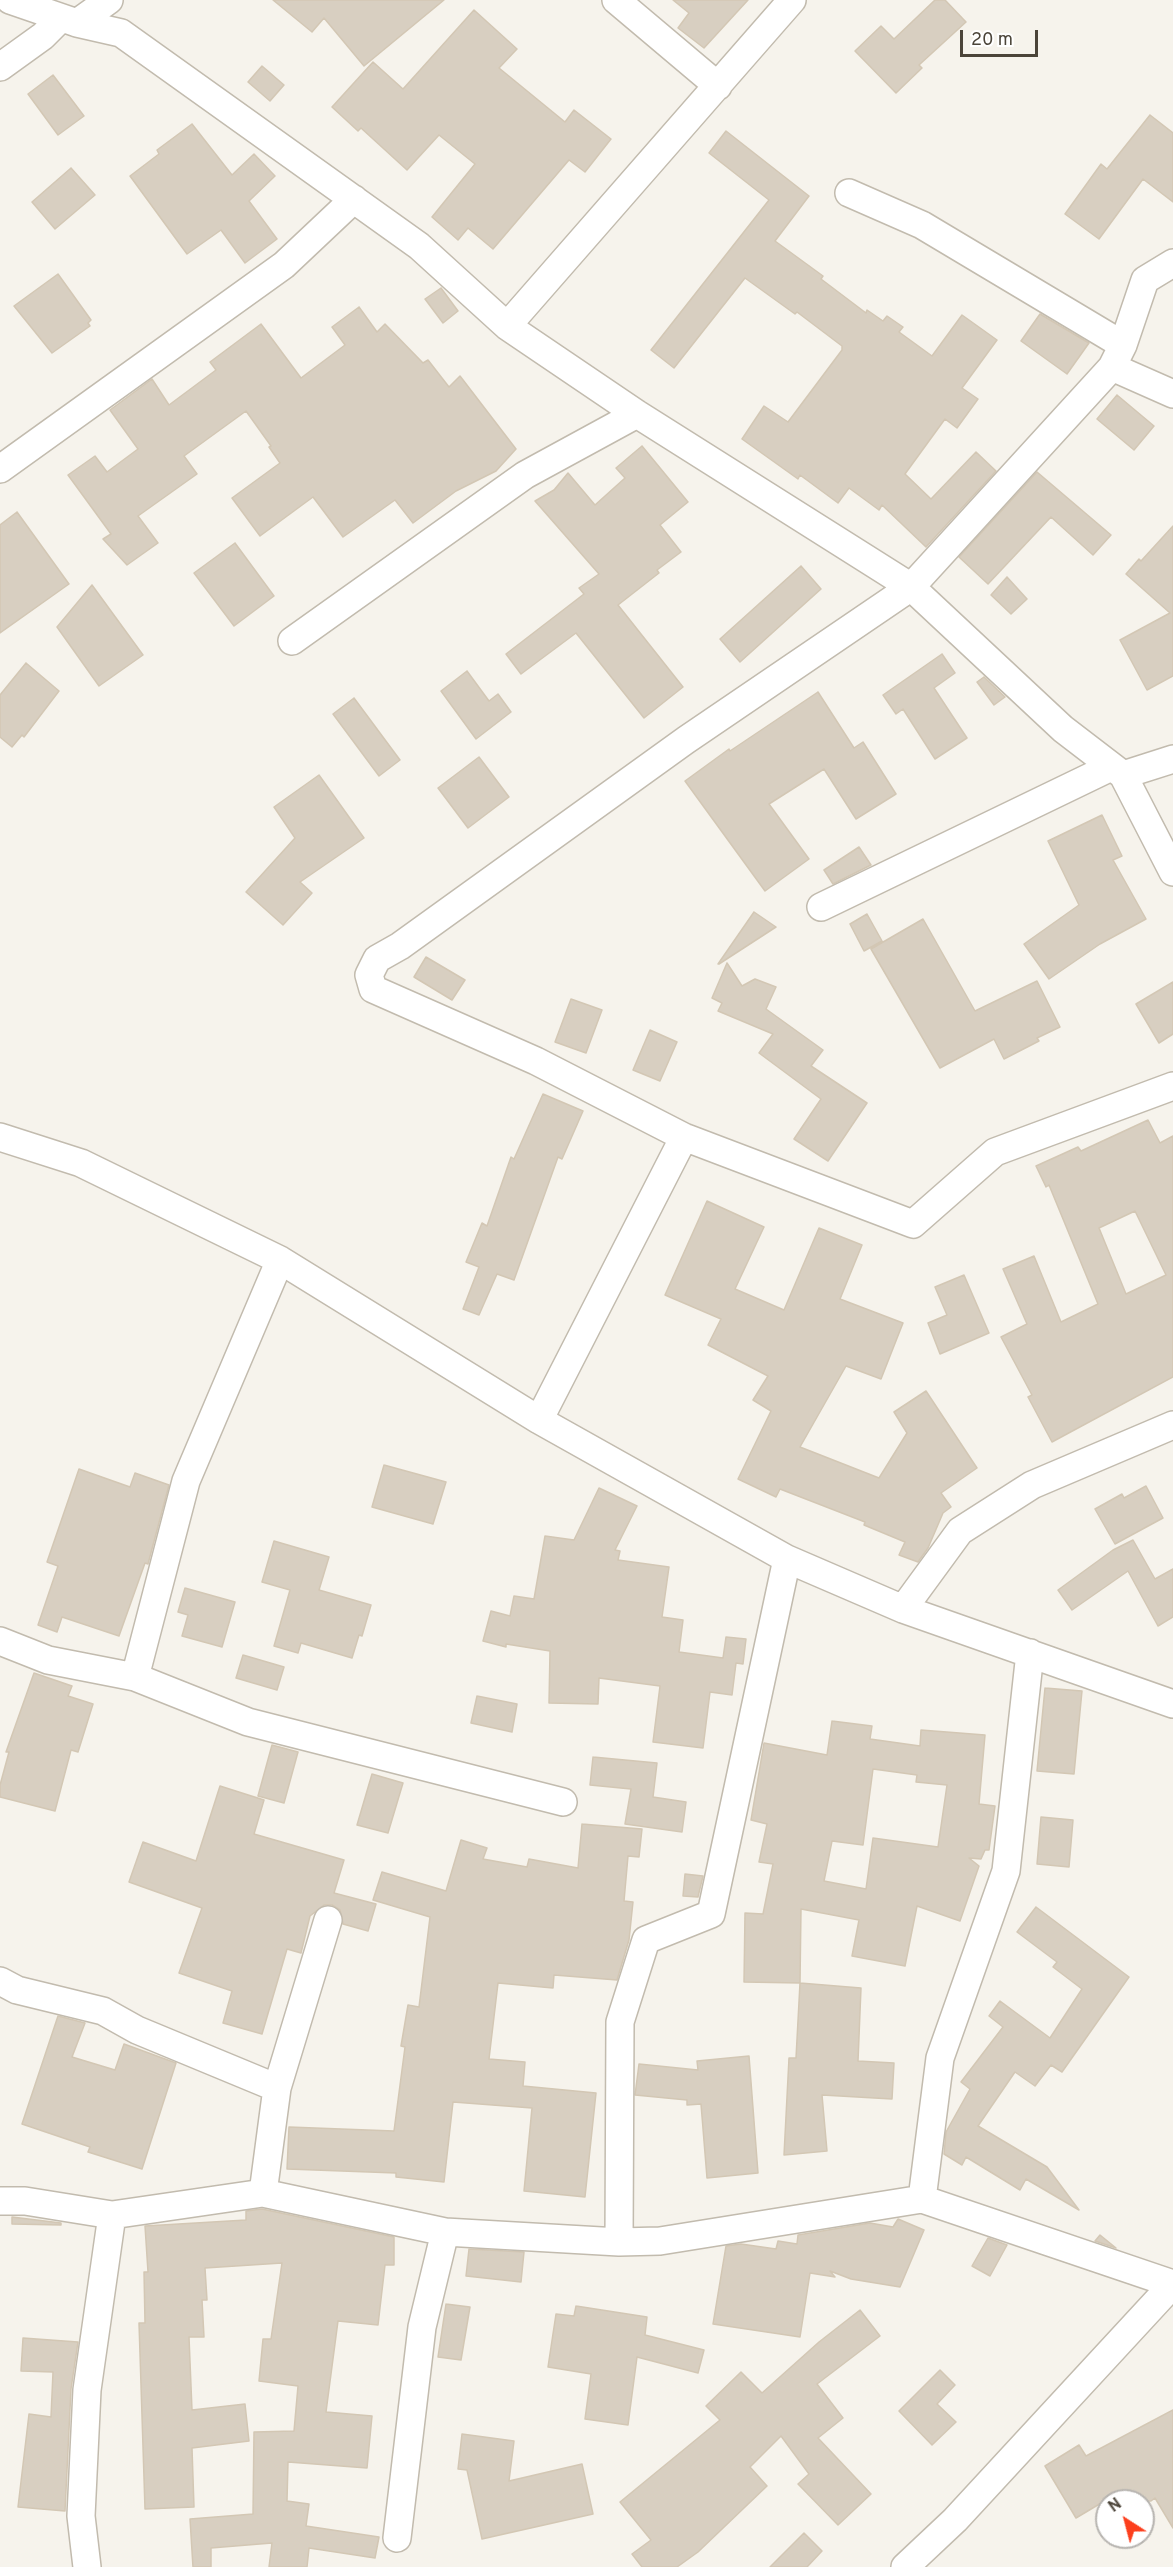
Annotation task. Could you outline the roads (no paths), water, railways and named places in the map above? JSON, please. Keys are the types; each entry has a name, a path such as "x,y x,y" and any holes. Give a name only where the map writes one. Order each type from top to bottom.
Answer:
{"street":[{"path":"10,0 69,20 121,33 419,246 507,326 637,414 911,587 1063,729 1117,771 1173,872"},
{"path":"0,67 69,20 109,0 121,33"},
{"path":"616,0 718,86"},
{"path":"507,326 792,0"},
{"path":"849,193 922,225 1173,394"},
{"path":"0,469 284,266 354,199"},
{"path":"1173,263 1145,280 1118,356 911,587 686,740 400,946 377,959 369,975 373,989 536,1061 684,1137 913,1224 995,1152 1173,1086"},
{"path":"292,641 525,476 637,414"},
{"path":"820,907 1117,771 1173,759"},
{"path":"0,1137 81,1163 280,1260 539,1420 787,1558 903,1609 1173,1704"},
{"path":"539,1420 684,1137"},
{"path":"135,1677 186,1481 280,1260"},
{"path":"903,1609 960,1531 1032,1485 1173,1425"},
{"path":"619,2242 620,2022 646,1940 711,1914 787,1558"},
{"path":"0,1641 48,1660 135,1677 248,1722 563,1802"},
{"path":"922,2199 940,2058 1006,1870 1030,1653"},
{"path":"263,2193 277,2088 328,1920"},
{"path":"0,1981 17,1990 104,2011 137,2030 277,2088"},
{"path":"0,2201 25,2201 112,2215 263,2193 445,2232 619,2242 660,2241 922,2199 1173,2284 955,2520 905,2567"},
{"path":"87,2567 81,2516 87,2390 112,2215"},
{"path":"398,2538 422,2327 445,2232"}]}
